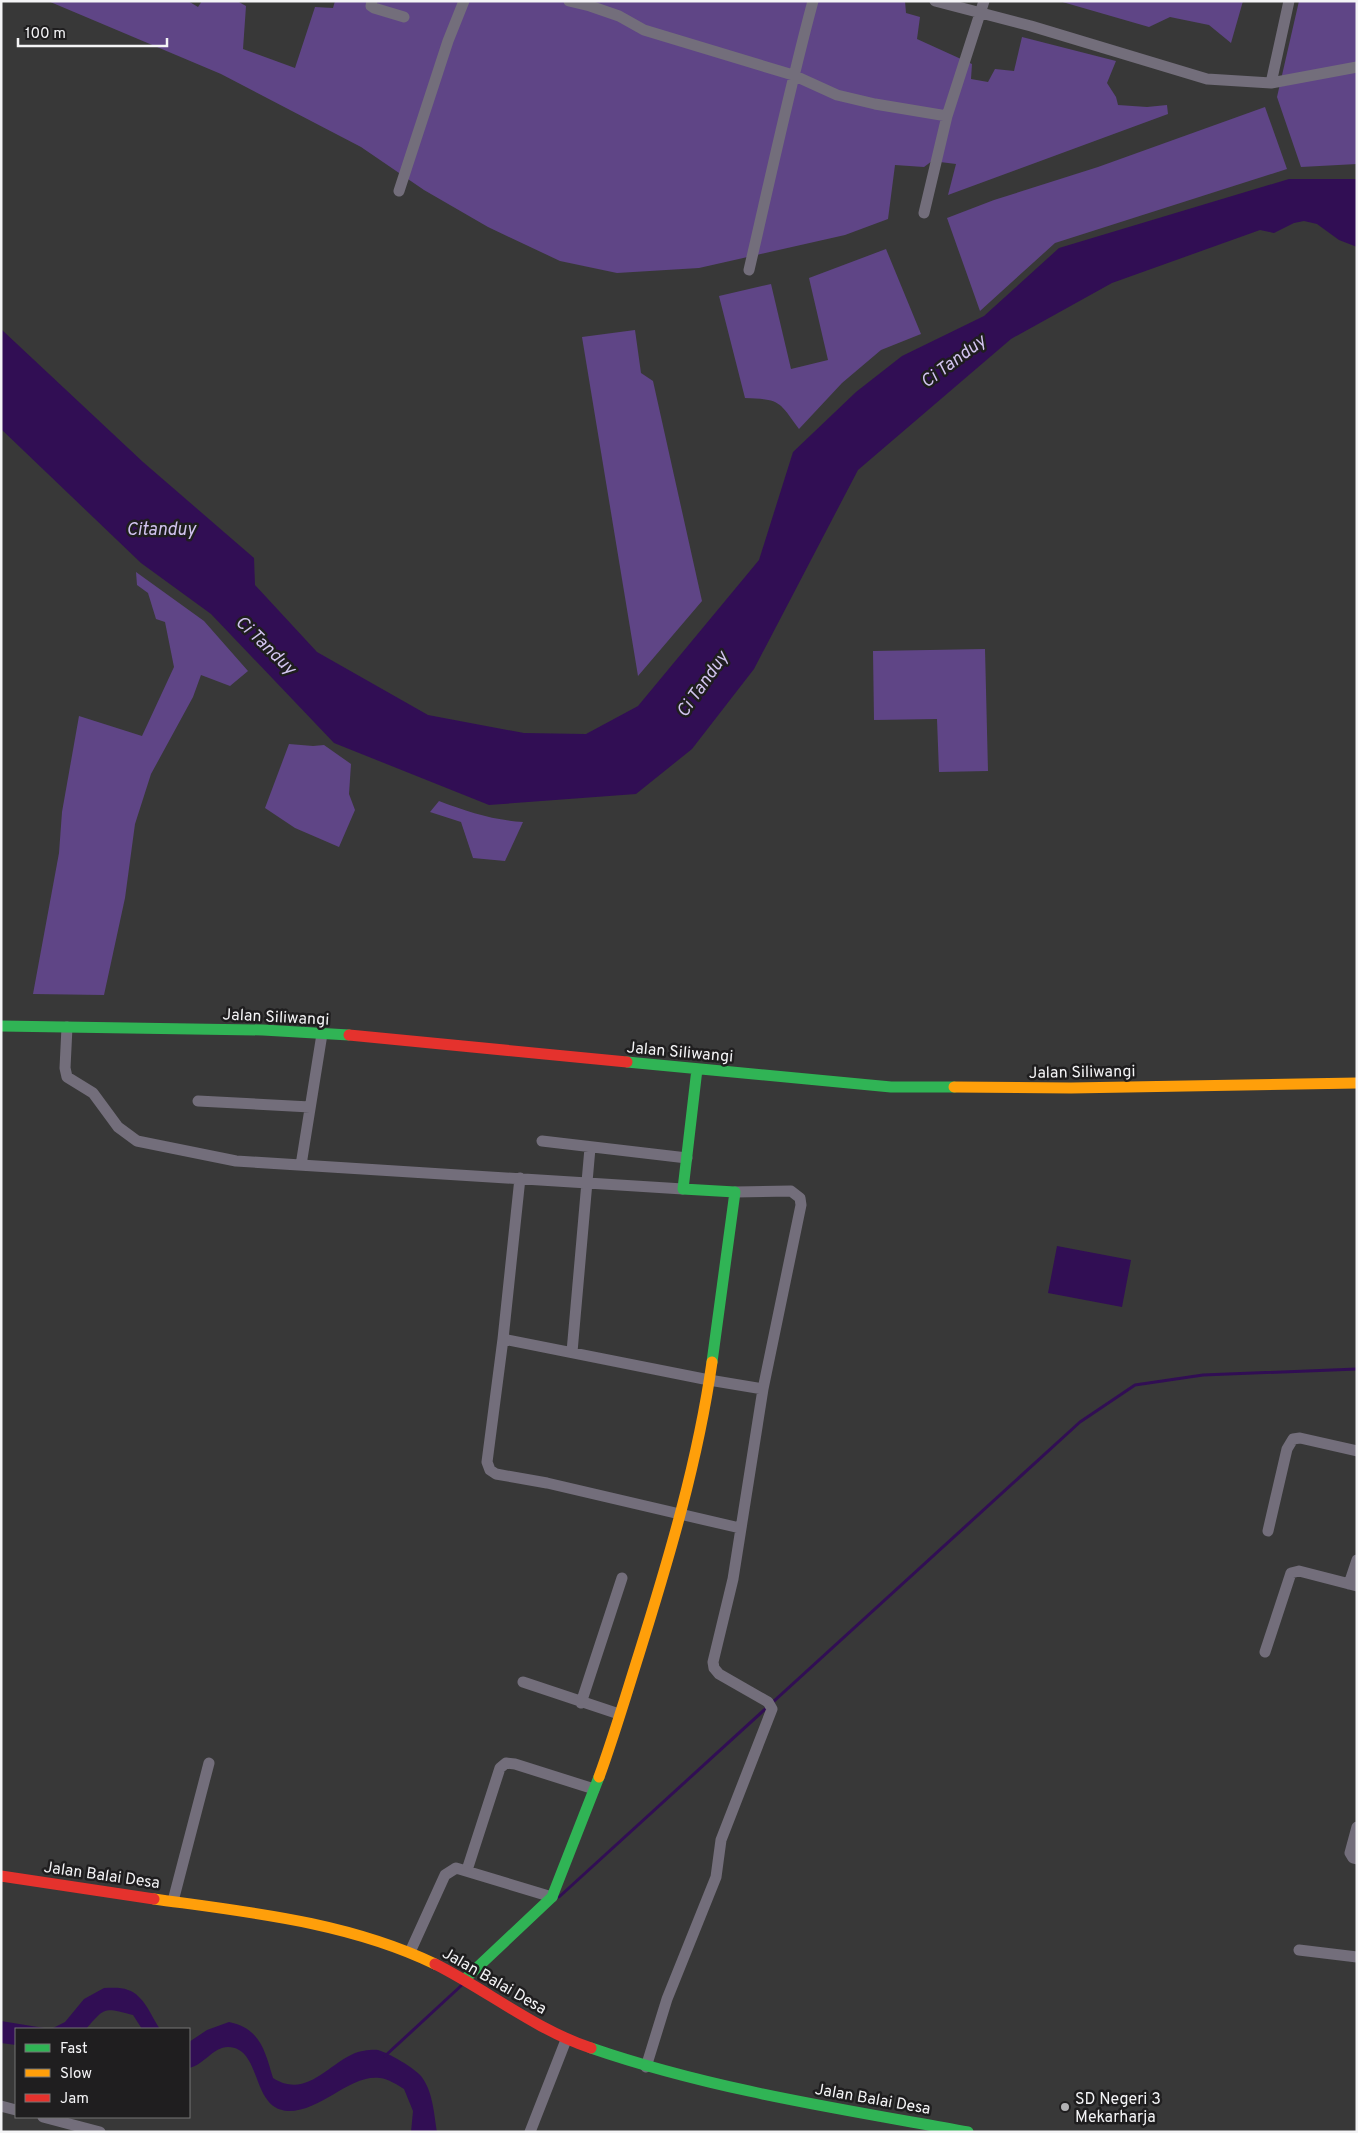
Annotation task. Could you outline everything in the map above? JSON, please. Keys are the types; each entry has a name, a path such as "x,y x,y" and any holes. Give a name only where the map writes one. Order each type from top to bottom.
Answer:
{"main road":[{"name":"Jalan Siliwangi","path":"1,1026 254,1030 391,1038 891,1087 1062,1088 1357,1083"},
{"path":"466,1979 552,1897 594,1789 620,1714 681,1515 709,1380 735,1192 683,1189 697,1069"},
{"name":"Jalan Balai Desa","path":"1,1876 252,1913 347,1932 410,1952 466,1979 566,2040 646,2068 766,2096 968,2132"}],"street":[{"path":"372,1 371,6 374,8 404,17"},
{"path":"399,191 448,41 464,1"},
{"path":"569,1 590,4 619,16 644,30 793,75 837,95 876,104 947,116"},
{"path":"749,270 788,107 793,75 813,1"},
{"path":"935,1 1031,26 1207,79 1271,83 1357,67"},
{"path":"924,213 947,116 984,1"},
{"path":"1271,83 1289,1"},
{"path":"67,1027 65,1068 67,1077 93,1093 118,1127 137,1141 236,1161 683,1189"},
{"path":"301,1165 322,1034"},
{"path":"198,1101 310,1107"},
{"path":"542,1140 590,1148 687,1158"},
{"path":"572,1352 590,1148"},
{"path":"520,1178 503,1339 487,1462 490,1470 496,1474 740,1528"},
{"path":"646,2068 667,1999 716,1877 721,1840 770,1705 719,1674 714,1668 713,1662 733,1579 763,1389 801,1205 800,1198 791,1192 735,1192"},
{"path":"503,1339 763,1389"},
{"path":"1268,1531 1287,1449 1293,1439 1300,1438 1357,1451"},
{"path":"1265,1652 1292,1573 1299,1571 1353,1585 1357,1560"},
{"path":"581,1703 622,1578"},
{"path":"523,1682 581,1703 620,1714"},
{"path":"173,1901 209,1763"},
{"path":"467,1870 500,1768 506,1764 515,1764 594,1789"},
{"path":"1357,1827 1350,1853 1353,1858 1357,1859"},
{"path":"410,1952 445,1875 456,1868 552,1897"},
{"path":"1299,1950 1357,1957"},
{"path":"530,2132 566,2040"},
{"path":"1,2106 15,2110"},
{"path":"47,2118 100,2132"}],"shaded area":[{"path":"48,1 188,1 198,7 202,1 237,1 246,6 243,49 295,68 315,7 333,8 335,1 905,1 906,13 920,17 917,39 972,64 971,79 988,82 995,69 1014,71 1022,37 1116,61 1107,83 1116,97 1118,105 1147,107 1167,105 1168,114 948,195 956,164 932,161 924,167 895,165 888,219 845,235 699,268 617,273 560,261 488,227 424,190 361,147 221,74"},
{"path":"1059,1 1243,1 1231,43 1209,25 1170,17 1149,27"},
{"path":"1299,1 1357,1 1357,164 1301,167 1277,97"},
{"path":"1265,107 1287,169 1055,243 980,311 947,218 994,200 1098,167"},
{"path":"886,249 921,334 881,350 842,383 799,429 778,403 765,399 745,398 719,296 771,284 791,369 828,360 809,278"},
{"path":"635,330 641,373 653,381 702,601 638,676 582,337"},
{"path":"136,572 204,621 248,671 230,686 201,675 193,697 151,774 135,824 125,898 104,995 33,994 59,853 62,812 79,716 142,736 174,667 165,622 156,619 148,593 137,585"},
{"path":"985,649 988,771 939,772 937,719 874,720 873,651"},
{"path":"289,744 324,745 351,764 349,794 355,810 339,847 295,828 265,808"},
{"path":"439,801 481,815 523,822 505,861 473,858 461,822 430,812"}],"water":[{"name":"Citanduy","path":"1289,179 1357,179 1357,247 1339,240 1317,224 1304,221 1294,223 1274,233 1260,230 1112,283 1011,339 858,470 754,669 692,749 636,794 489,805 334,743 211,614 141,563 1,429 1,329 143,462 254,558 255,585 317,652 428,715 524,733 586,734 638,706 759,560 793,452 856,392 902,356 984,316 1059,248"},
{"path":"1057,1246 1131,1260 1122,1307 1048,1293"},
{"path":"104,1988 128,1990 143,2001 159,2028 141,2028 133,2015 111,2010 102,2013 87,2028 53,2028 65,2022 84,1999"},
{"path":"1,2021 43,2028 15,2028 15,2045 1,2043"},
{"path":"229,2022 248,2029 260,2042 273,2078 296,2085 316,2078 355,2053 378,2050 395,2057 418,2073 425,2082 432,2103 437,2132 411,2132 413,2111 404,2089 393,2082 380,2078 358,2081 324,2100 301,2109 289,2111 277,2108 268,2101 247,2057 239,2050 228,2047 223,2048 190,2068 190,2041 207,2030"}],"waterway":[{"path":"559,1897 1080,1422 1135,1385 1203,1375 1357,1369"},
{"path":"385,2056 463,1984"}],"traffic: fast":[{"path":"1,1026 263,1030 349,1035"},
{"path":"627,1062 891,1087 954,1087"},
{"path":"697,1069 683,1189 735,1192 712,1362"},
{"path":"465,1979 552,1897 599,1777"},
{"path":"591,2048 637,2063 730,2087 968,2132"}],"traffic: slow":[{"path":"954,1087 1071,1088 1357,1083"},
{"path":"599,1777 625,1700 672,1546 691,1473 712,1362"},
{"path":"154,1899 261,1914 333,1928 368,1938 435,1964"}],"traffic: jam":[{"path":"349,1035 627,1062"},
{"path":"1,1876 154,1899"},
{"path":"435,1964 551,2031 591,2048"}],"place":[{"name":"SD Negeri 3 Mekarharja","path":"1065,2107"}],"water label":[{"name":"Ci Tanduy","path":"953,361"},
{"name":"Ci Tanduy","path":"266,645"},
{"name":"Ci Tanduy","path":"702,684"}]}
